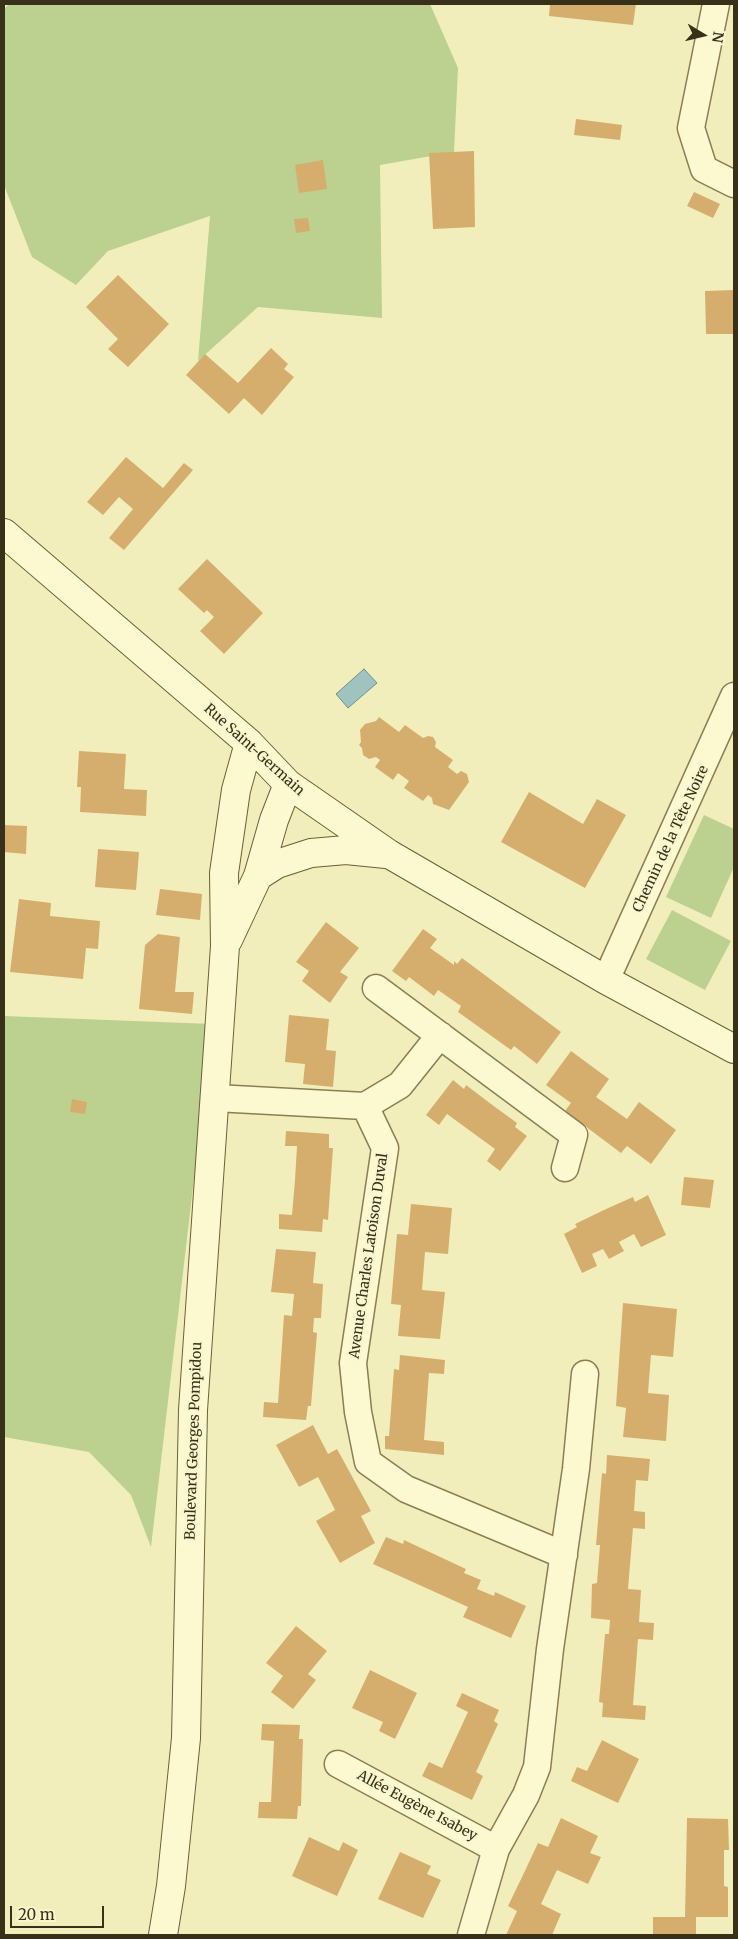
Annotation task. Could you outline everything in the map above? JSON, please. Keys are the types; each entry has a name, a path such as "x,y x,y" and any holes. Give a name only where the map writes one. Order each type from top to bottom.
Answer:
{"street":[{"path":"716,4 691,128 704,170 734,184"},
{"name":"Rue Saint-Germain","path":"4,533 250,743 288,784 389,854 606,980 734,1049"},
{"name":"Chemin de la Tête Noire","path":"606,980 734,696"},
{"name":"Boulevard Georges Pompidou","path":"163,1935 171,1886 186,1738 193,1410 225,946 224,873 236,790 250,743"},
{"name":"Boulevard Georges Pompidou","path":"225,946 258,876 274,820 288,784"},
{"path":"258,876 276,864 311,854 346,850 389,854"},
{"path":"376,988 574,1135 565,1168"},
{"path":"215,1098 365,1106 400,1085 440,1036"},
{"name":"Avenue Charles Latoison Duval","path":"365,1106 384,1148 353,1363 358,1412 368,1462 406,1488 564,1555"},
{"path":"471,1935 496,1849 526,1796 537,1767 550,1649 576,1469 585,1374"},
{"name":"Allée Eugène Isabey","path":"338,1764 496,1849"}],"green space":[{"path":"9,4 430,4 458,68 454,152 380,165 382,318 258,307 198,361 210,216 108,251 76,285 32,257 4,185 4,9"},
{"path":"704,815 734,829 734,867 711,918 666,897"},
{"path":"672,910 731,941 705,990 646,959"},
{"path":"4,1016 212,1024 151,1547 131,1495 89,1452 4,1437"}],"water":[{"path":"364,669 377,683 348,708 336,694"}],"building":[{"path":"550,4 636,4 633,25 549,16"},
{"path":"576,119 622,125 620,140 574,135"},
{"path":"474,151 475,227 433,229 429,153"},
{"path":"323,160 327,189 299,193 295,165"},
{"path":"694,192 720,204 713,218 687,206"},
{"path":"308,218 310,231 296,233 294,219"},
{"path":"118,275 169,324 128,367 108,349 118,339 86,307"},
{"path":"734,290 734,334 706,334 705,291"},
{"path":"271,348 288,364 284,369 294,377 262,415 244,398 229,414 186,375 205,354 238,383"},
{"path":"126,457 163,488 184,463 193,470 124,550 109,538 133,509 119,497 103,515 87,502"},
{"path":"207,559 263,613 224,654 200,631 214,617 207,610 204,613 178,589"},
{"path":"379,717 399,732 405,725 423,738 433,737 436,742 435,747 453,760 448,767 457,774 461,771 467,774 469,782 449,810 433,804 432,798 428,795 423,801 404,788 409,781 398,773 393,780 375,767 380,760 376,757 369,759 363,755 362,748 359,745 361,742 360,730 365,724 376,721"},
{"path":"79,751 126,754 124,789 147,790 146,816 80,812 81,787 77,787"},
{"path":"529,792 583,824 597,799 626,815 585,888 501,842"},
{"path":"4,825 27,826 26,854 4,852"},
{"path":"98,849 139,852 136,890 95,887"},
{"path":"160,889 202,894 200,920 156,915"},
{"path":"19,899 51,903 50,916 100,921 98,949 86,948 83,979 10,972"},
{"path":"326,922 359,948 340,972 348,977 330,1003 302,981 309,971 296,962"},
{"path":"423,929 437,939 430,948 454,965 454,961 457,964 462,958 561,1032 537,1064 514,1046 511,1050 458,1012 461,1006 438,990 434,996 409,977 406,981 392,971"},
{"path":"158,934 180,937 175,992 194,992 192,1014 139,1009 145,945"},
{"path":"289,1015 329,1019 326,1050 336,1051 333,1087 303,1084 305,1064 285,1062"},
{"path":"571,1051 609,1079 596,1097 627,1119 639,1102 676,1130 651,1164 627,1146 621,1153 565,1111 571,1103 546,1085"},
{"path":"453,1080 464,1089 466,1085 517,1123 515,1127 527,1136 500,1171 487,1161 495,1149 447,1114 439,1125 426,1115"},
{"path":"72,1099 87,1102 85,1114 70,1112"},
{"path":"286,1131 329,1134 329,1148 333,1148 328,1220 323,1219 322,1232 279,1229 279,1214 292,1215 295,1180 297,1146 285,1146"},
{"path":"684,1177 714,1180 710,1208 681,1205"},
{"path":"648,1195 666,1235 641,1247 634,1234 619,1242 624,1251 609,1259 603,1249 592,1254 597,1266 582,1273 564,1234 577,1227 575,1224 604,1210 633,1197 635,1202"},
{"path":"411,1204 452,1208 448,1254 425,1252 422,1290 445,1292 440,1339 398,1336 401,1305 391,1304 397,1234 408,1235"},
{"path":"276,1249 316,1252 313,1283 323,1284 321,1318 314,1318 313,1332 317,1333 311,1406 308,1406 306,1420 263,1417 264,1402 278,1403 284,1315 292,1316 294,1294 271,1292"},
{"path":"623,1303 677,1309 673,1357 651,1355 648,1393 669,1395 666,1441 623,1437 626,1408 616,1406"},
{"path":"400,1355 445,1360 444,1374 429,1373 424,1440 444,1442 444,1455 385,1449 385,1436 389,1436 394,1369 399,1370"},
{"path":"313,1425 328,1454 337,1449 371,1511 361,1516 375,1543 340,1563 316,1521 335,1510 318,1477 299,1487 276,1445"},
{"path":"607,1455 650,1459 648,1481 636,1480 634,1511 645,1512 645,1529 633,1528 628,1589 641,1590 639,1622 654,1623 653,1640 638,1639 633,1705 646,1706 645,1720 602,1717 603,1703 599,1702 605,1634 609,1634 610,1620 591,1618 592,1584 597,1583 600,1545 596,1545 602,1473 606,1474"},
{"path":"386,1537 403,1544 404,1540 466,1569 464,1573 481,1580 477,1589 494,1596 495,1592 526,1606 511,1638 463,1617 468,1607 373,1564"},
{"path":"296,1626 327,1651 308,1674 316,1680 293,1709 271,1692 283,1676 266,1663"},
{"path":"370,1670 417,1693 395,1739 379,1731 383,1722 352,1708"},
{"path":"462,1693 499,1710 494,1721 498,1724 476,1772 483,1776 472,1800 422,1776 429,1762 442,1768 468,1712 456,1706"},
{"path":"262,1724 300,1725 299,1739 303,1739 301,1806 298,1806 297,1819 258,1818 259,1802 271,1802 274,1741 261,1740"},
{"path":"602,1740 639,1759 618,1803 571,1781 577,1767 587,1771"},
{"path":"561,1818 598,1836 590,1853 601,1857 588,1884 557,1870 541,1904 561,1914 552,1935 506,1935 517,1911 508,1906 538,1843 548,1847"},
{"path":"687,1818 728,1819 729,1850 724,1850 724,1886 728,1887 728,1917 696,1917 696,1935 653,1935 653,1917 685,1917"},
{"path":"309,1837 339,1851 343,1842 358,1850 337,1896 292,1876"},
{"path":"400,1852 431,1866 427,1874 441,1880 423,1918 378,1899"}]}
